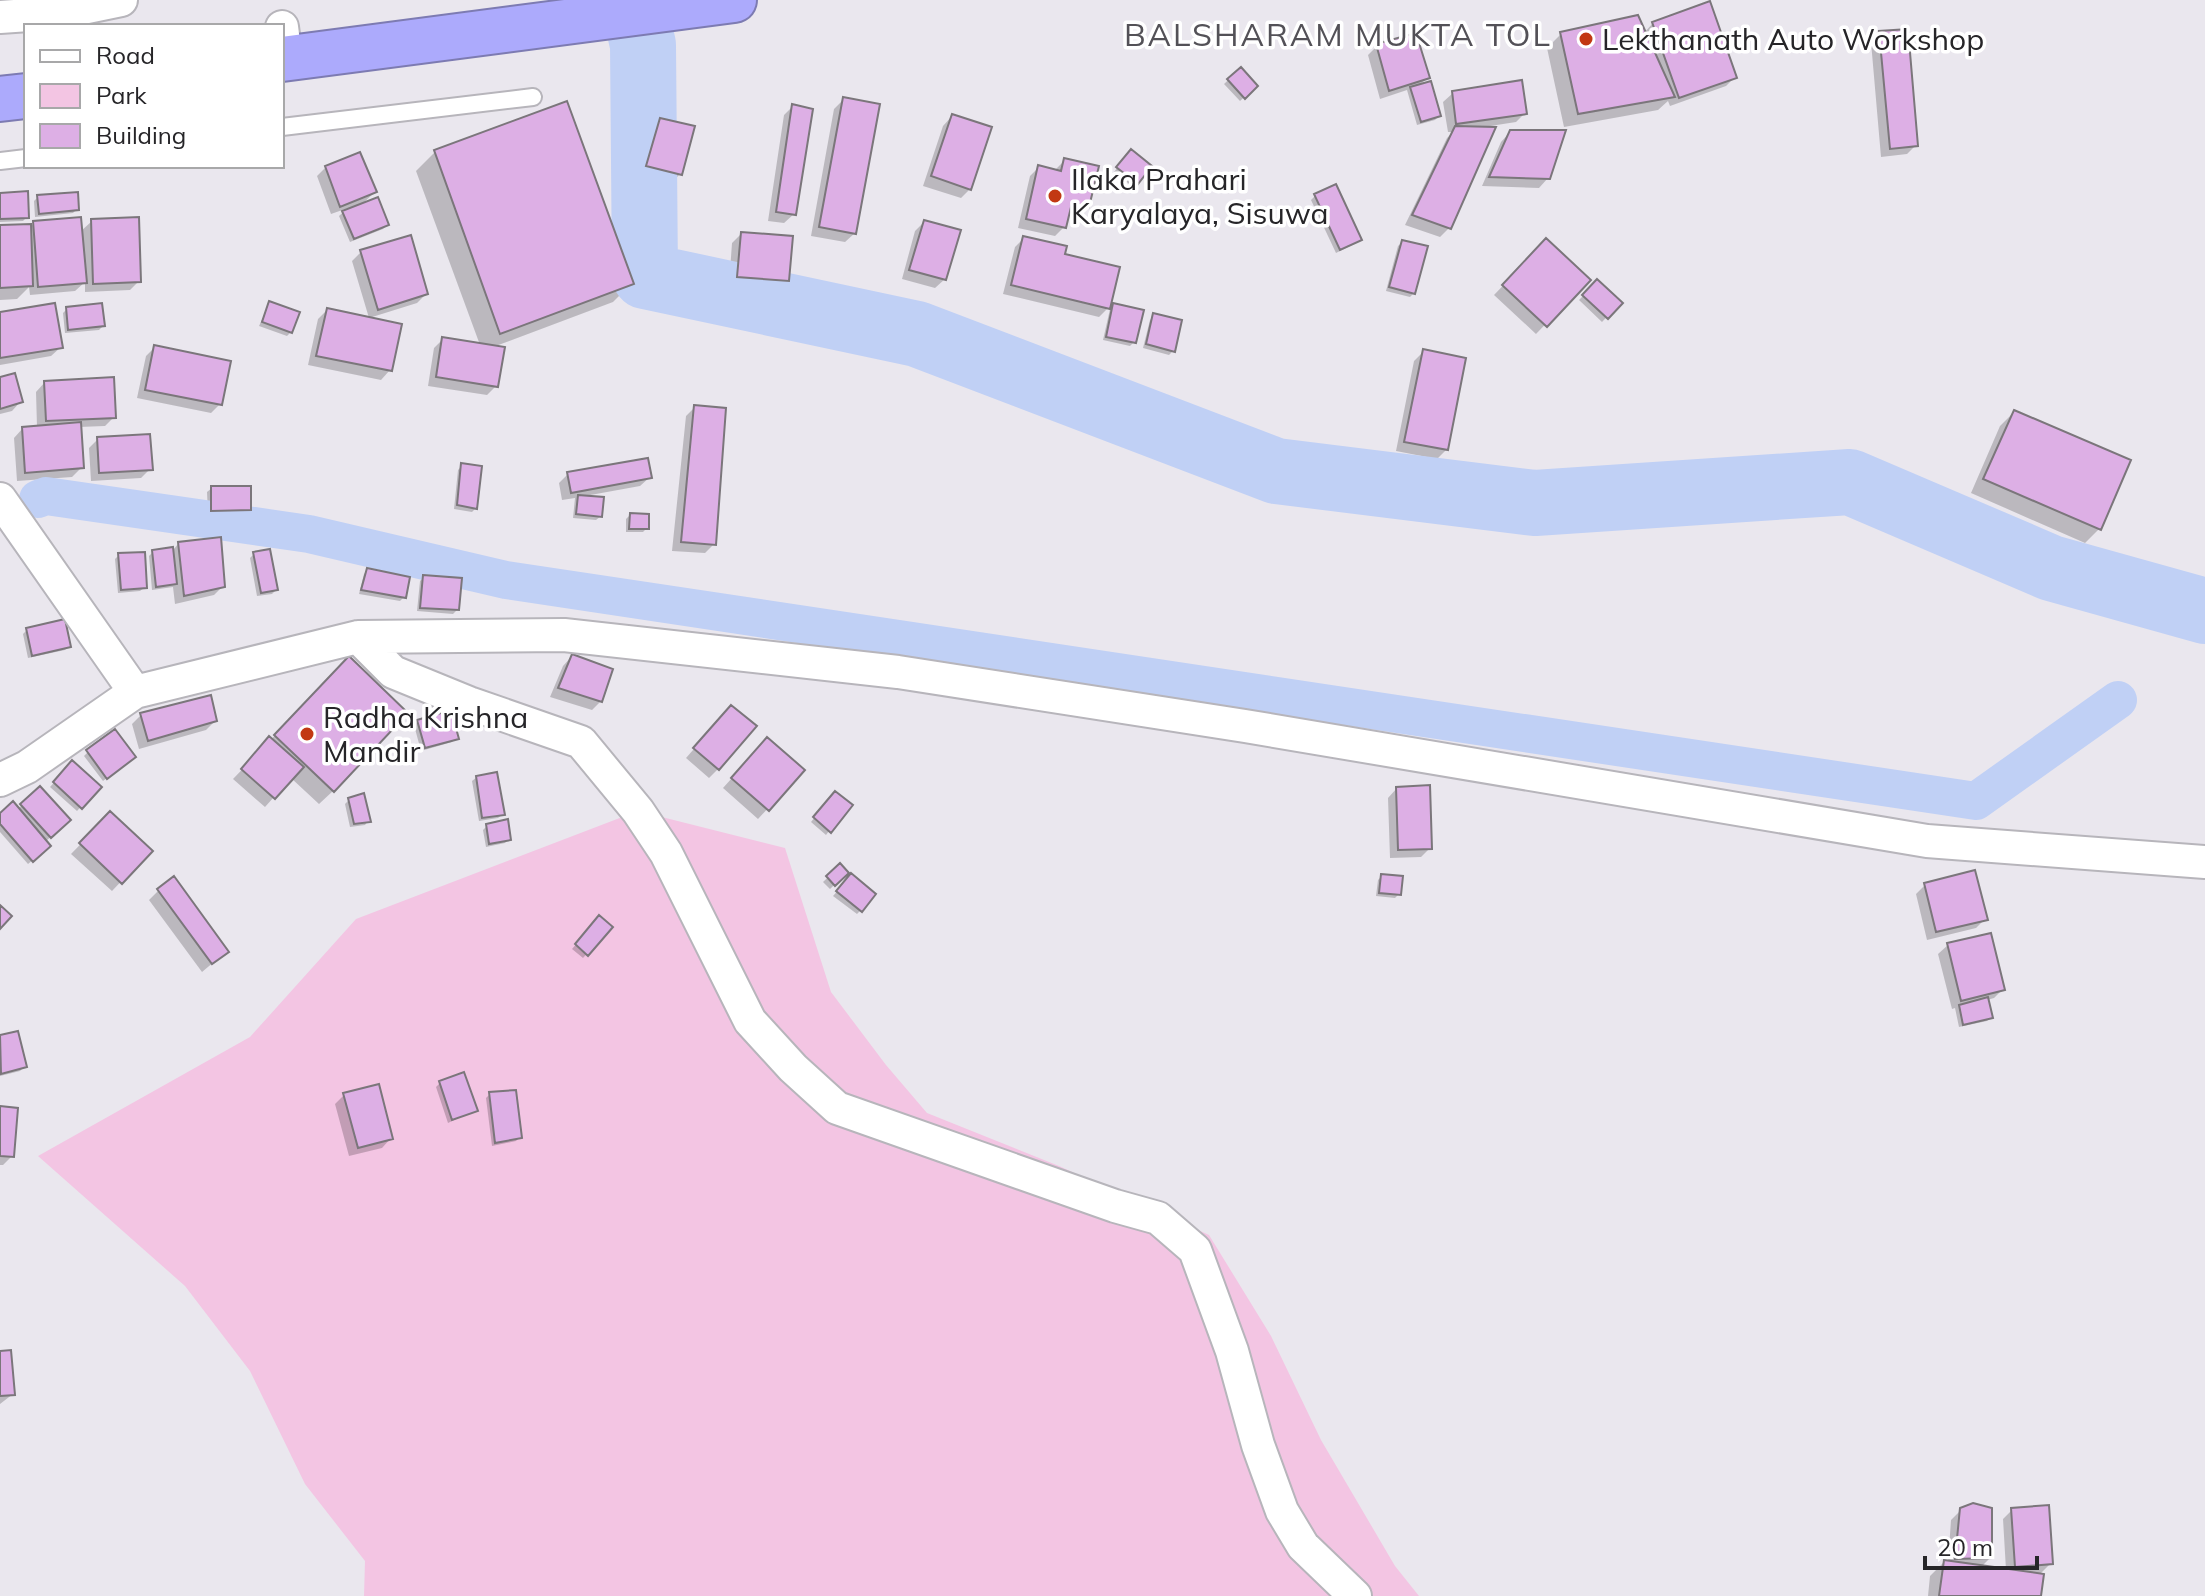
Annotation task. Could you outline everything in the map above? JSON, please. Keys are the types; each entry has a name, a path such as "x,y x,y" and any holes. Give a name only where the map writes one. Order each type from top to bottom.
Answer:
{"highway":[{"path":"284,43 379,45 575,10 734,0"},
{"path":"0,99 24,96"}],"street":[{"path":"0,17 58,13 121,0"},
{"path":"278,0 281,24"},
{"path":"0,499 12,536 135,692"},
{"path":"0,780 27,767 135,692 358,637 564,635 898,672 1245,726 1927,841 2205,862"},
{"path":"358,637 393,672 469,703 581,742 638,811 666,853 750,1021 793,1068 837,1108 1100,1201 1158,1218 1195,1250 1232,1351 1258,1445 1282,1511 1303,1546 1355,1596"}],"lane":[{"path":"284,127 533,97"},
{"path":"0,161 24,158"}],"green space":[{"path":"638,811 785,848 831,992 927,1113 1059,1166 1209,1235 1271,1336 1321,1440 1395,1566 1419,1596 364,1596 365,1561 305,1484 250,1371 185,1286 38,1156 250,1037 356,919"}],"building":[{"path":"1710,1 1737,78 1679,98 1652,22"},
{"path":"1638,15 1675,97 1578,114 1560,32"},
{"path":"1908,29 1918,146 1890,149 1879,31"},
{"path":"1416,33 1430,78 1389,91 1376,44"},
{"path":"1241,67 1258,86 1245,99 1227,79"},
{"path":"1522,80 1527,114 1456,124 1452,91"},
{"path":"1431,81 1441,116 1421,122 1410,87"},
{"path":"843,97 880,104 856,234 819,227"},
{"path":"567,101 634,284 500,334 434,150"},
{"path":"792,104 813,109 796,215 776,212"},
{"path":"952,114 992,127 971,190 931,176"},
{"path":"660,118 695,126 682,175 646,166"},
{"path":"1455,126 1496,127 1451,229 1412,215"},
{"path":"1510,130 1566,130 1550,179 1489,177"},
{"path":"1131,149 1152,166 1138,184 1116,167"},
{"path":"360,152 377,192 340,207 325,166"},
{"path":"1064,158 1099,166 1089,207 1072,203 1066,228 1026,219 1038,165 1061,171"},
{"path":"1336,184 1362,240 1340,250 1314,194"},
{"path":"28,191 29,218 0,219 0,193"},
{"path":"78,192 79,210 39,214 37,195"},
{"path":"378,197 389,225 354,239 342,211"},
{"path":"81,217 87,283 38,287 33,221"},
{"path":"139,217 141,282 93,284 91,219"},
{"path":"924,220 961,230 946,280 909,270"},
{"path":"31,224 33,286 0,288 0,225"},
{"path":"741,232 793,236 789,281 737,277"},
{"path":"411,235 428,294 378,310 360,250"},
{"path":"1023,236 1067,246 1065,254 1120,267 1110,309 1011,285"},
{"path":"1546,238 1591,280 1547,327 1502,285"},
{"path":"1402,240 1428,246 1415,294 1389,287"},
{"path":"1597,279 1623,303 1608,319 1582,295"},
{"path":"269,301 300,312 292,333 262,322"},
{"path":"55,303 63,348 0,358 0,312"},
{"path":"102,303 105,326 68,330 66,307"},
{"path":"1113,303 1144,310 1136,343 1106,337"},
{"path":"327,308 402,324 392,371 316,356"},
{"path":"1153,313 1182,320 1175,352 1146,344"},
{"path":"442,337 505,347 498,387 436,377"},
{"path":"154,345 231,361 222,405 145,390"},
{"path":"1423,349 1466,358 1448,450 1404,442"},
{"path":"15,373 23,402 0,409 0,377"},
{"path":"114,377 116,418 46,421 44,381"},
{"path":"694,405 726,408 716,545 681,542"},
{"path":"2014,410 2131,460 2101,530 1983,479"},
{"path":"81,422 84,468 25,473 22,427"},
{"path":"150,434 153,470 99,473 97,437"},
{"path":"648,458 652,478 571,493 567,472"},
{"path":"461,463 482,466 477,509 457,505"},
{"path":"211,486 251,486 251,510 211,511"},
{"path":"578,495 604,497 602,517 576,514"},
{"path":"630,513 649,514 649,529 629,529"},
{"path":"221,537 225,587 184,596 178,542"},
{"path":"173,547 177,584 156,587 152,550"},
{"path":"270,549 278,590 261,593 253,552"},
{"path":"145,552 147,588 121,590 118,553"},
{"path":"367,568 410,577 406,598 361,590"},
{"path":"423,575 462,578 459,610 420,608"},
{"path":"65,619 71,647 32,656 26,628"},
{"path":"572,654 613,669 602,702 558,688"},
{"path":"349,656 408,713 334,792 274,735"},
{"path":"211,695 217,721 148,741 140,713"},
{"path":"731,705 757,726 719,770 693,748"},
{"path":"451,710 459,739 425,748 417,720"},
{"path":"115,729 136,757 107,779 86,750"},
{"path":"269,736 304,767 275,799 241,769"},
{"path":"767,737 805,770 769,811 731,778"},
{"path":"72,760 102,787 82,809 53,782"},
{"path":"497,772 505,815 482,818 476,776"},
{"path":"1430,785 1432,849 1398,850 1396,787"},
{"path":"40,786 71,820 51,838 20,804"},
{"path":"835,791 853,805 831,833 813,817"},
{"path":"364,793 371,822 354,824 348,798"},
{"path":"13,801 51,846 33,862 0,824 0,813"},
{"path":"110,811 153,851 122,884 79,843"},
{"path":"508,819 511,840 489,844 486,824"},
{"path":"840,863 849,873 835,886 826,876"},
{"path":"1975,870 1988,920 1936,932 1924,883"},
{"path":"851,873 876,894 862,912 836,891"},
{"path":"1381,874 1403,876 1401,895 1379,893"},
{"path":"174,876 229,952 212,964 157,889"},
{"path":"0,905 12,916 0,929"},
{"path":"599,915 613,927 588,956 575,944"},
{"path":"1991,933 2005,990 1961,1001 1947,943"},
{"path":"1988,997 1993,1018 1963,1025 1959,1005"},
{"path":"18,1031 27,1067 1,1074 0,1035"},
{"path":"464,1072 478,1111 452,1120 439,1081"},
{"path":"379,1084 393,1139 358,1148 343,1093"},
{"path":"516,1090 522,1138 495,1143 489,1092"},
{"path":"0,1106 18,1108 14,1157 0,1156"},
{"path":"11,1350 15,1395 0,1396 0,1351"},
{"path":"1973,1503 1992,1508 1992,1558 1955,1559 1960,1508"},
{"path":"2049,1505 2053,1564 2015,1567 2011,1508"},
{"path":"1944,1560 2044,1574 2041,1596 1939,1596"}],"waterway":[{"path":"633,0 643,45 645,276 917,334 1276,471 1535,503 1850,482 2051,568 2205,611"},
{"path":"38,499 46,496 309,534 506,580 1976,801 2118,700"}],"place":[{"name":"Lekthanath Auto Workshop","path":"1586,39"},
{"name":"Ilaka Prahari Karyalaya, Sisuwa","path":"1055,196"},
{"name":"Radha Krishna Mandir","path":"307,734"}],"district":[{"name":"BALSHARAM MUKTA TOL","path":"1338,34"}]}
